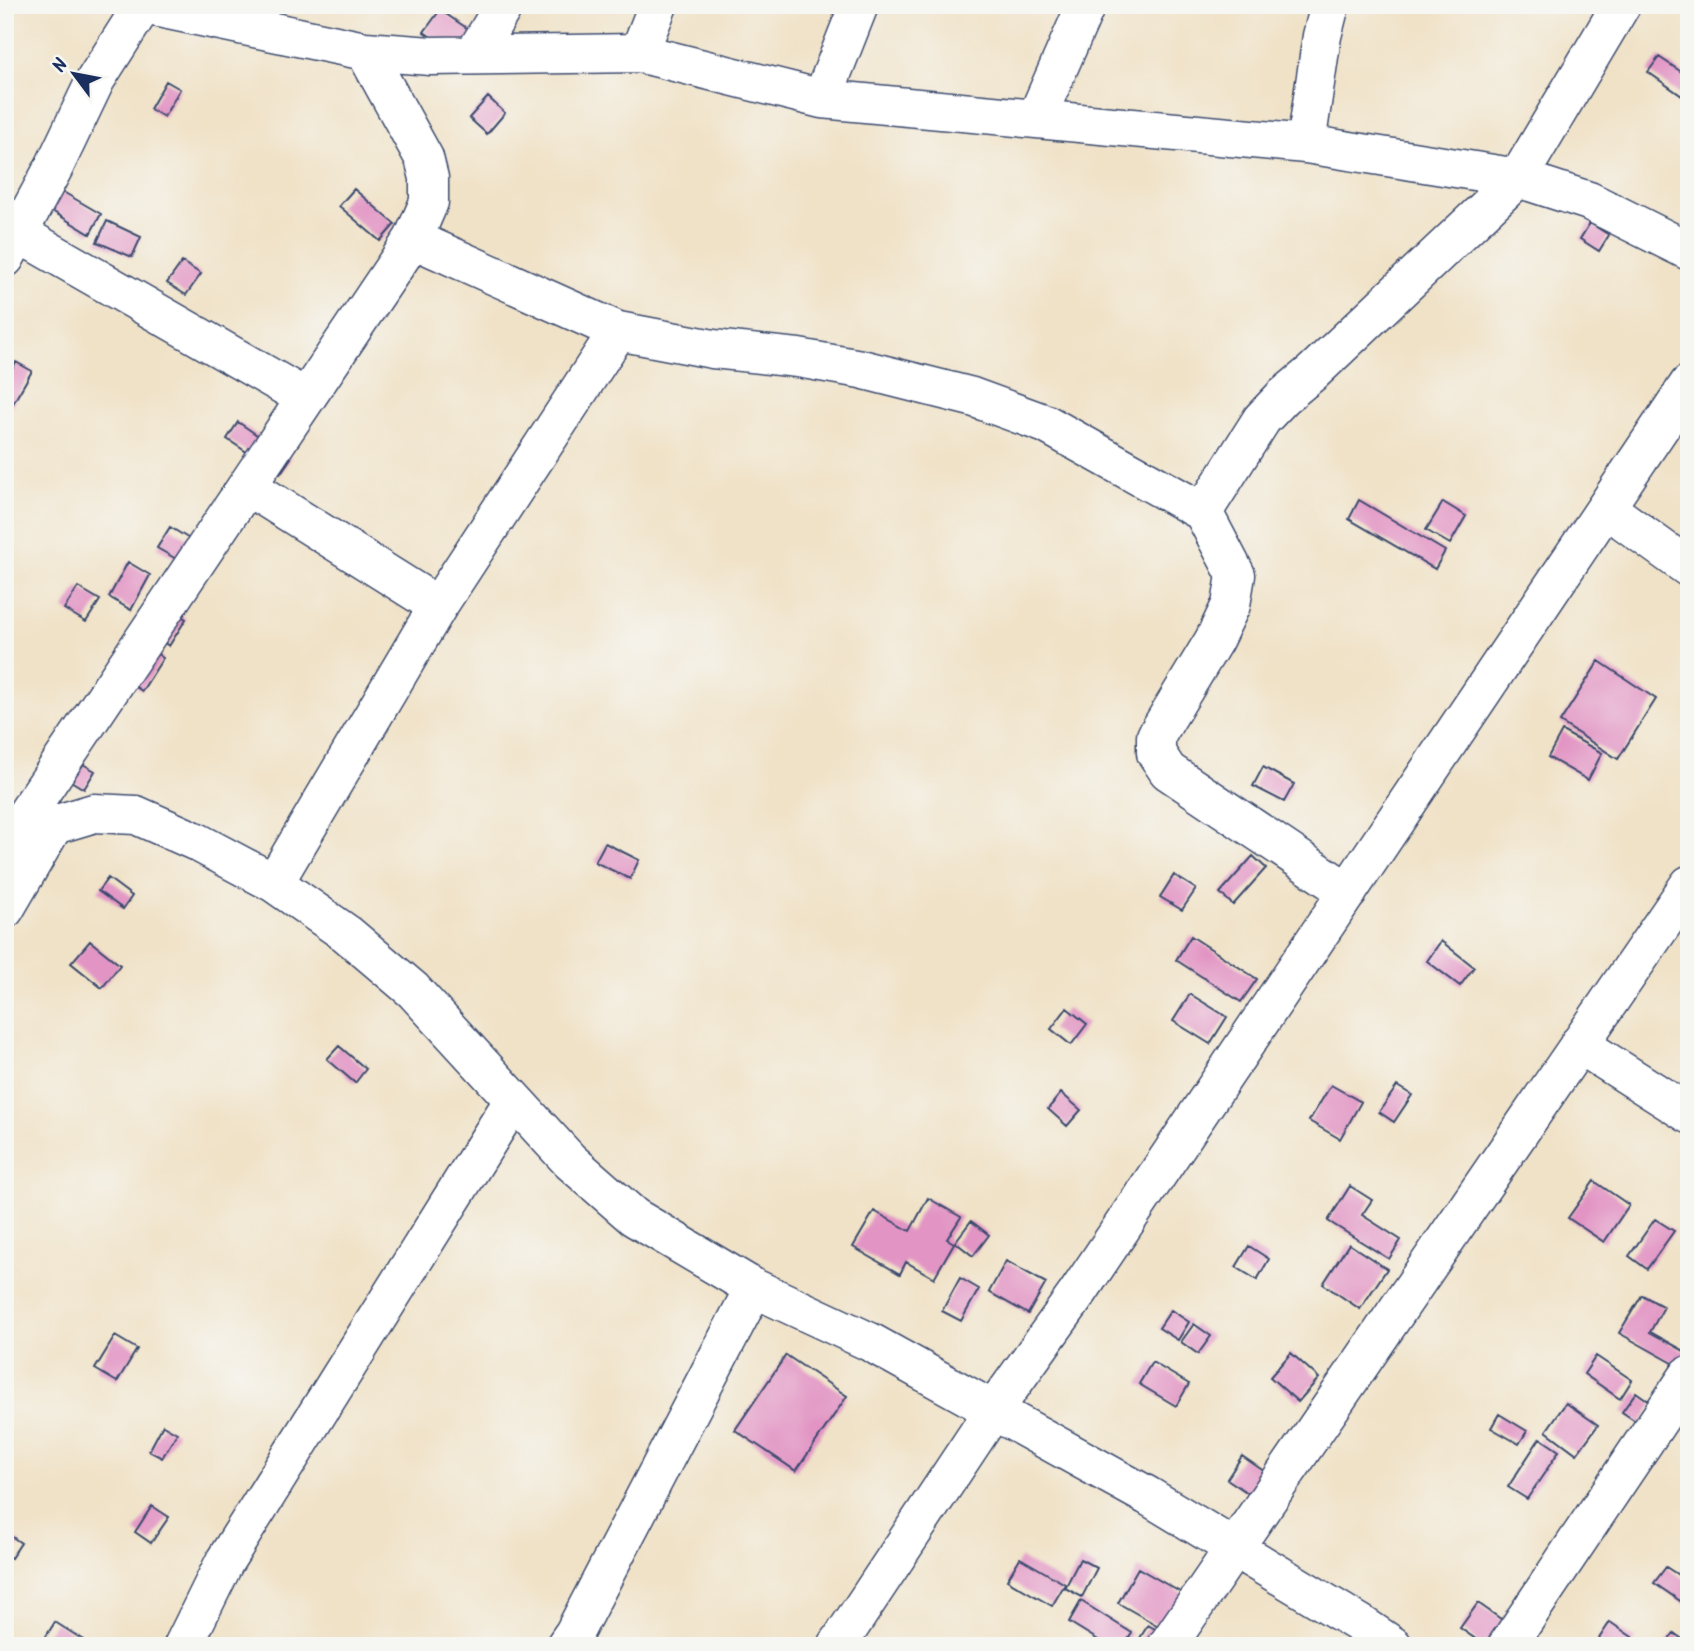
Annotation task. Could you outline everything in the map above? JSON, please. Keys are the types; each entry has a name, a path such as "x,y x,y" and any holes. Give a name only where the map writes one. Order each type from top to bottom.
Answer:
{"street":[{"path":"306,398 12,246 96,79 143,5 365,51 431,56 639,53 822,99 1306,144 1518,178 1589,201 1689,251"},
{"path":"474,55 504,5"},
{"path":"639,53 658,5"},
{"path":"822,99 859,5"},
{"path":"1036,119 1086,5"},
{"path":"1306,144 1322,36 1330,5"},
{"path":"1203,512 1262,419 1518,178 1621,5"},
{"path":"6,843 413,239 429,202 429,178 424,158 365,51"},
{"path":"413,239 618,331 713,349 798,358 849,367 972,397 1046,424 1203,512 1236,575 1231,606 1214,640 1156,736 1156,753 1168,771 1349,892"},
{"path":"274,883 438,606 618,331"},
{"path":"837,1646 992,1411 1077,1294 1689,384"},
{"path":"247,486 438,606"},
{"path":"1605,508 1689,568"},
{"path":"6,843 94,813 135,815 197,842 274,883 347,934 413,990 570,1161 634,1217 754,1288 870,1342 1148,1496 1393,1646"},
{"path":"5,909 54,825"},
{"path":"1167,1646 1689,885"},
{"path":"1579,1044 1689,1114"},
{"path":"183,1646 225,1561 513,1101"},
{"path":"565,1646 754,1288"},
{"path":"1507,1646 1689,1376"}],"building":[{"path":"440,10 483,39 467,62 424,32"},
{"path":"1659,57 1689,77 1689,86 1682,96 1648,72"},
{"path":"166,81 180,89 164,117 150,109"},
{"path":"488,97 505,113 487,134 469,118"},
{"path":"58,189 101,214 90,234 47,208"},
{"path":"354,189 395,224 380,241 339,206"},
{"path":"107,221 141,237 132,257 97,242"},
{"path":"1590,223 1609,235 1599,251 1580,239"},
{"path":"182,262 201,274 186,295 167,283"},
{"path":"16,362 32,371 5,417 5,382"},
{"path":"238,422 291,458 280,474 227,439"},
{"path":"1359,500 1445,551 1435,569 1349,519"},
{"path":"1443,502 1466,516 1450,544 1426,530"},
{"path":"170,527 191,540 178,560 157,548"},
{"path":"128,562 150,575 131,610 109,597"},
{"path":"78,587 100,600 86,622 64,609"},
{"path":"170,608 186,619 169,646 153,635"},
{"path":"149,648 163,658 142,691 127,681"},
{"path":"1599,661 1656,699 1618,759 1560,722"},
{"path":"1562,731 1602,753 1588,780 1548,757"},
{"path":"74,759 95,771 84,789 64,777"},
{"path":"1263,767 1294,784 1284,802 1253,786"},
{"path":"605,843 639,860 630,879 595,862"},
{"path":"1253,856 1266,868 1233,905 1220,893"},
{"path":"1174,875 1196,889 1182,910 1160,897"},
{"path":"108,878 132,896 123,909 98,891"},
{"path":"1191,936 1257,979 1241,1002 1176,960"},
{"path":"90,941 120,965 102,988 71,963"},
{"path":"1441,941 1474,967 1460,986 1427,961"},
{"path":"1190,994 1227,1017 1210,1044 1173,1021"},
{"path":"1067,1008 1087,1024 1071,1045 1051,1029"},
{"path":"339,1046 366,1069 355,1083 327,1059"},
{"path":"1331,1085 1361,1102 1340,1139 1309,1121"},
{"path":"1397,1086 1412,1095 1394,1122 1379,1112"},
{"path":"1061,1093 1081,1110 1067,1126 1048,1109"},
{"path":"1594,1181 1629,1205 1604,1242 1568,1218"},
{"path":"1350,1186 1372,1200 1362,1215 1401,1240 1389,1259 1328,1221"},
{"path":"928,1198 961,1217 947,1239 954,1243 934,1278 906,1262 900,1274 853,1247 874,1211 910,1231"},
{"path":"1655,1219 1674,1231 1647,1269 1629,1256"},
{"path":"971,1221 989,1235 973,1256 955,1242"},
{"path":"1349,1244 1387,1269 1360,1309 1323,1284"},
{"path":"1249,1246 1269,1259 1257,1280 1236,1267"},
{"path":"1006,1261 1046,1283 1028,1314 989,1292"},
{"path":"960,1278 979,1289 961,1321 942,1311"},
{"path":"1642,1295 1664,1307 1650,1332 1688,1353 1680,1367 1619,1333"},
{"path":"1171,1310 1189,1322 1178,1340 1159,1328"},
{"path":"1194,1324 1211,1336 1198,1354 1181,1342"},
{"path":"115,1336 137,1349 117,1382 95,1369"},
{"path":"1291,1353 1319,1378 1298,1402 1270,1377"},
{"path":"786,1355 847,1396 796,1471 735,1430"},
{"path":"1596,1356 1632,1380 1620,1399 1584,1374"},
{"path":"1152,1362 1189,1384 1176,1406 1139,1384"},
{"path":"1636,1392 1653,1404 1640,1424 1622,1412"},
{"path":"1566,1403 1598,1425 1577,1454 1546,1431"},
{"path":"1499,1414 1527,1431 1519,1444 1491,1428"},
{"path":"163,1425 177,1433 162,1458 149,1451"},
{"path":"1540,1438 1559,1451 1527,1499 1508,1487"},
{"path":"1242,1456 1281,1483 1266,1505 1227,1479"},
{"path":"152,1506 169,1517 151,1543 135,1532"},
{"path":"5,1532 21,1543 11,1558 5,1554"},
{"path":"1020,1558 1065,1584 1052,1606 1007,1580"},
{"path":"1080,1559 1097,1568 1082,1597 1065,1588"},
{"path":"1666,1567 1689,1582 1689,1607 1654,1583"},
{"path":"1138,1568 1194,1600 1174,1635 1118,1603"},
{"path":"1081,1601 1132,1633 1124,1646 1108,1646 1069,1622"},
{"path":"1478,1603 1518,1631 1507,1646 1473,1646 1477,1640 1460,1628"},
{"path":"55,1622 85,1641 82,1646 40,1646"},
{"path":"1610,1622 1635,1639 1631,1646 1607,1646 1598,1640"},
{"path":"1148,1625 1169,1637 1163,1646 1135,1646"},
{"path":"1674,1633 1689,1644 1689,1646 1664,1646"}]}
